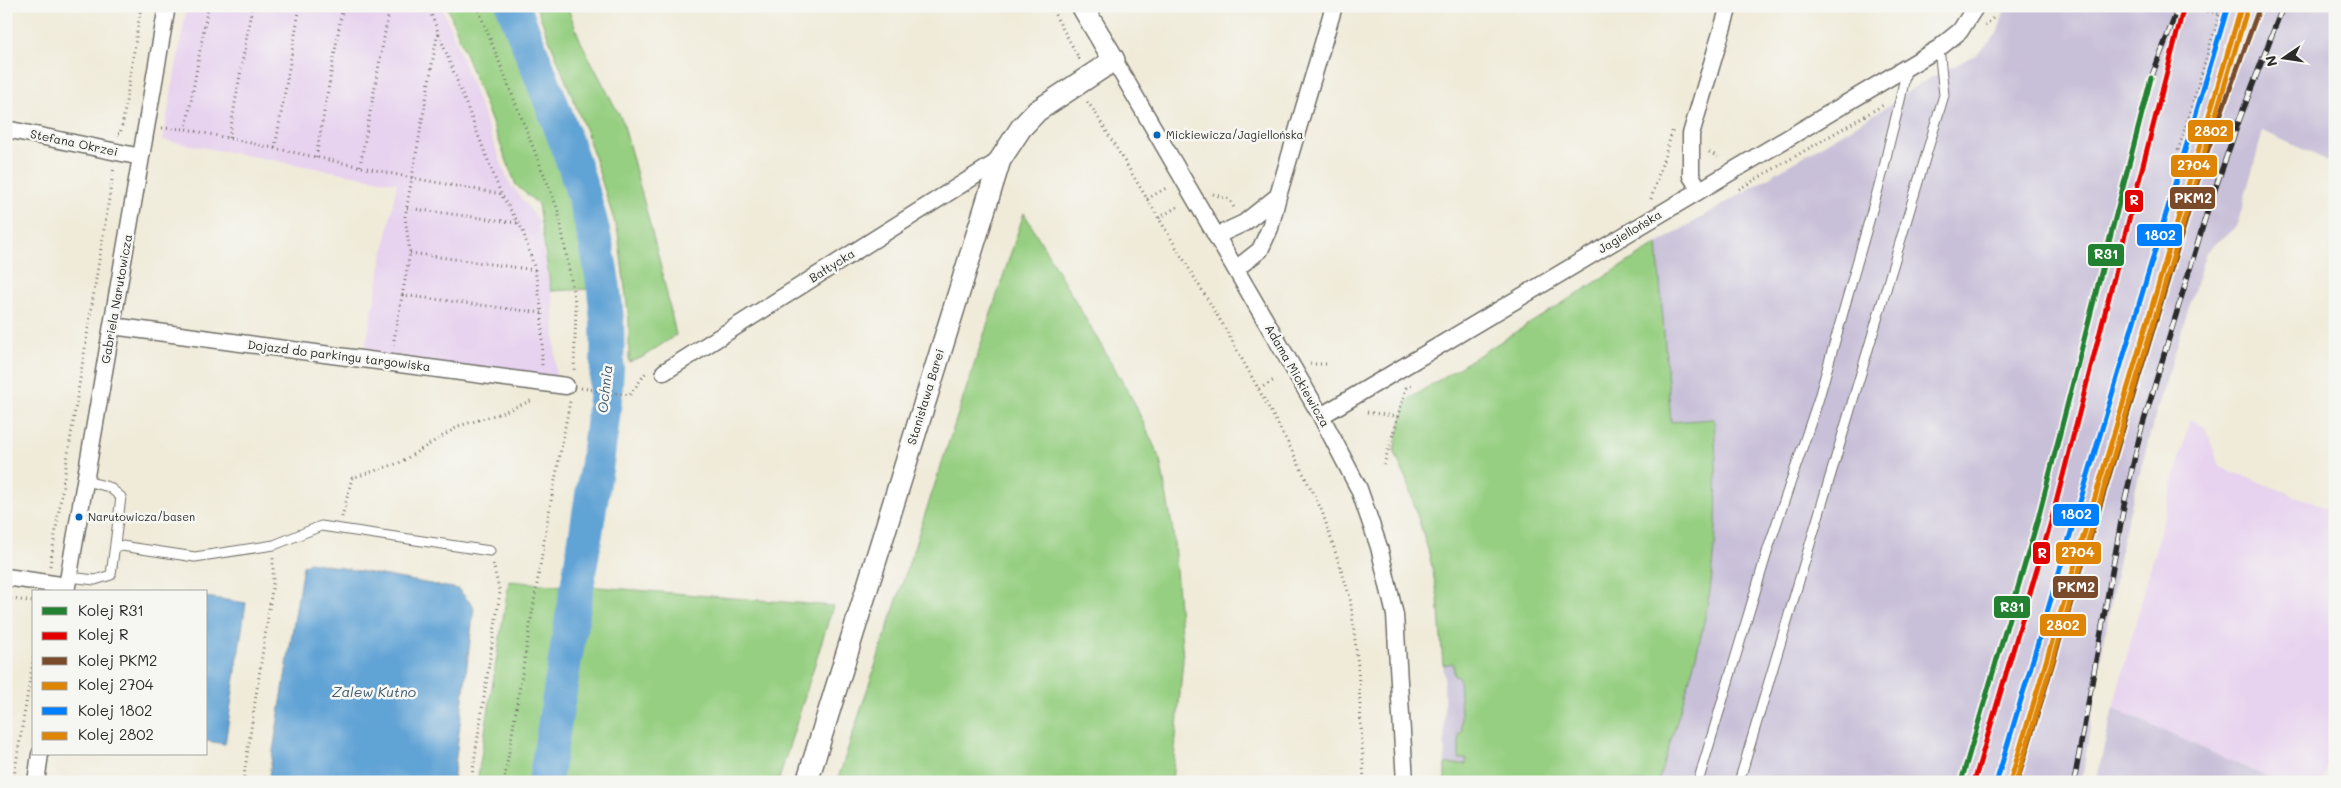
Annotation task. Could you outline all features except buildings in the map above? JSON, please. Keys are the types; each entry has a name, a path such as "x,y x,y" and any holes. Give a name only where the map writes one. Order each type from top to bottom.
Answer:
{"street":[{"name":"Gabriela Narutowicza","path":"68,585 167,6"},
{"name":"Adama Mickiewicza","path":"1082,6 1321,416 1359,489 1386,574 1395,615 1405,782"},
{"path":"1236,269 1260,250 1270,228 1334,6"},
{"path":"1700,190 1692,176 1691,134 1729,6"},
{"name":"Jagiellońska","path":"1321,416 1939,48 1960,31 1976,6"},
{"name":"Stanisława Barei","path":"807,782 1000,160 1021,128 1036,111 1114,60"},
{"name":"Stefana Okrzei","path":"6,129 141,157"},
{"name":"Bałtycka","path":"658,367 1000,160"},
{"path":"1216,236 1244,224 1278,196"},
{"name":"Dojazd do parkingu targowiska","path":"112,326 566,386"},
{"path":"6,577 46,584 68,585"},
{"path":"36,782 40,756"}],"lane":[{"path":"1739,782 1944,94 1939,48"},
{"path":"1698,782 1768,549 1818,401 1884,168 1904,85 1906,68"},
{"path":"68,585 111,575 121,497 109,487 86,481"},
{"path":"115,545 195,558 274,545 321,526 490,551"}],"path":[{"path":"46,584 141,6"},
{"path":"186,129 208,6"},
{"path":"229,138 252,6"},
{"path":"275,148 300,6"},
{"path":"316,157 343,6"},
{"path":"360,166 390,6"},
{"path":"428,6 501,194 523,231 535,270 542,313 542,367 532,366"},
{"path":"1050,6 1079,58 1074,68 1067,73 1073,86 1093,109 1226,330 1322,511 1350,597 1358,666 1364,782"},
{"path":"2210,6 2208,10 2220,14"},
{"path":"2177,155 2222,6"},
{"path":"401,346 392,345 410,253 405,217 438,31"},
{"path":"159,128 186,129 412,178 501,194"},
{"path":"1757,180 1837,132"},
{"path":"110,133 120,134"},
{"path":"1147,199 1170,186 1173,192"},
{"path":"1177,198 1181,204"},
{"path":"407,208 518,223"},
{"path":"410,253 535,270"},
{"path":"402,295 542,313"},
{"path":"1302,364 1330,364"},
{"path":"600,391 630,395 658,367"},
{"path":"1258,389 1276,379"},
{"path":"1384,464 1406,388 1415,383"},
{"path":"339,529 352,478 399,463 459,426 498,414 566,386"},
{"path":"1367,412 1398,417"},
{"path":"243,782 273,583 274,545"},
{"path":"471,782 500,593 490,551"},
{"path":"6,598 32,602"},
{"path":"12,782 32,667"}],"shaded area":[{"path":"187,6 442,6 508,181 537,218 554,307 556,382 364,355 397,183 163,140"},
{"path":"2006,6 2335,6 2335,164 2263,131 2237,226 2206,252 2153,423 2123,537 2096,684 2082,782 1445,782 1444,676 1438,598 1429,553 1406,479 1394,450 1407,400 1657,244 1888,106 1917,85 1977,54 1997,34"},
{"path":"2190,419 2205,427 2220,467 2335,511 2335,738 2323,782 2278,782 2113,708"},
{"path":"2113,708 2278,782 2096,782"}],"green space":[{"path":"447,6 503,6 540,104 557,138 574,190 586,240 592,289 551,291 538,204 516,185"},
{"path":"536,6 567,6 581,42 623,122 659,259 676,335 641,358 629,362 629,320 618,233 587,134"},
{"path":"1024,213 1133,400 1160,459 1173,531 1183,659 1172,782 837,782"},
{"path":"1657,244 1671,422 1714,419 1716,462 1715,548 1706,614 1687,687 1658,782 1445,782 1445,764 1466,764 1467,759 1459,759 1459,733 1462,733 1459,676 1454,675 1453,663 1443,665 1438,598 1429,553 1406,479 1394,450 1407,400"},
{"path":"509,581 564,586 529,782 477,782"},
{"path":"586,586 833,606 778,782 556,782"}],"water":[{"name":"Zalew Kutno","path":"310,562 458,589 474,607 453,782 268,782 303,566"},
{"path":"208,597 246,603 225,744 208,741"}],"waterway":[{"name":"Ochnia","path":"513,6 568,146 590,218 598,254 607,321 608,351 600,443 545,782"}],"railway":[{"path":"2151,78 2179,6"},
{"path":"2074,782 2125,500 2140,434 2208,209 2240,118 2283,6"}],"rail line":[{"name":"R","path":"1974,782 2051,522 2184,6"},
{"name":"1802","path":"1997,780 2228,6"},
{"name":"PKM2","path":"2017,782 2203,163 2260,6"},
{"name":"2704","path":"2010,782 2241,8"},
{"name":"2802","path":"2016,782 2247,10"},
{"name":"R31","path":"1961,782 2038,519 2151,78"}],"place":[{"name":"Mickiewicza/Jagiellońska","path":"1157,135"},
{"name":"Narutowicza/basen","path":"79,517"}]}
